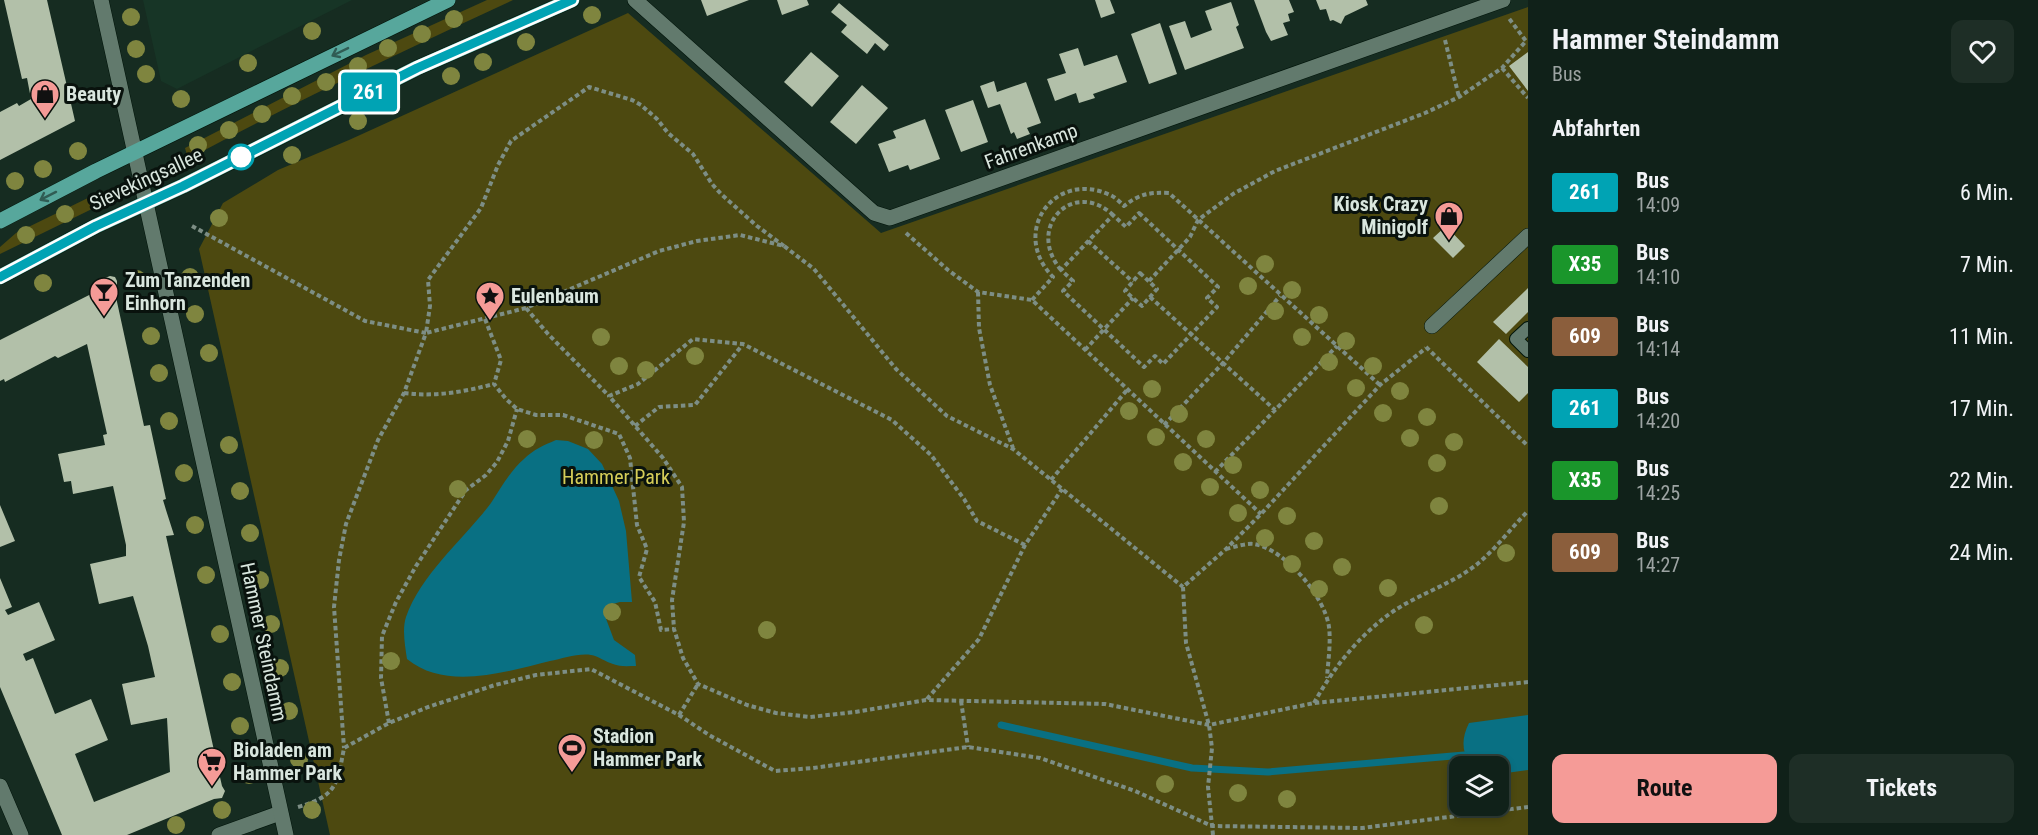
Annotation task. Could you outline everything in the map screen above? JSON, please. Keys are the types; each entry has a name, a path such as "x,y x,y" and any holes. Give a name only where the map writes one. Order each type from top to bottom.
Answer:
{"main road":[{"name":"Sievekingsallee","path":"0,220 447,0"},
{"name":"Sievekingsallee","path":"0,277 96,226 183,186 417,68 572,0"}],"street":[{"name":"Hammer Steindamm","path":"101,0 286,835"},
{"path":"635,0 874,213 890,218"},
{"name":"Fahrenkamp","path":"890,218 1500,1"},
{"path":"1432,326 1528,236"},
{"path":"0,786 21,835"},
{"path":"219,835 280,813"}],"lane":[{"path":"1528,328 1516,339 1528,351"}],"path":[{"path":"1149,281 1190,237 1198,220 1233,194 1275,171 1459,98 1502,68 1526,41 1500,1"},
{"path":"1440,22 1459,98"},
{"path":"1502,68 1528,98"},
{"path":"310,804 324,798 338,780 344,748 334,607 346,524 378,440 404,393 426,333 430,306 428,280 481,208 498,165 511,141 589,87 632,100 657,119 668,133 693,154 721,194 757,226 814,269 896,369 947,416 1013,448 1183,587 1186,643 1209,725 1212,748 1208,787 1213,835"},
{"path":"176,154 181,174"},
{"path":"1032,300 1053,277 1043,267 1034,239 1041,213 1050,203 1062,194 1079,189 1094,189 1111,195 1124,206 1138,196 1153,192 1169,193 1380,385"},
{"path":"1080,202 1093,202 1103,206 1126,227 1139,213 1178,250 1218,287 1207,298 1217,307 1163,364 1155,356 1144,367 1063,291 1073,281 1054,261 1047,237 1055,215 1066,207 1080,202"},
{"path":"1061,270 1113,215"},
{"path":"890,218 948,270 978,292 1032,300 1261,514"},
{"path":"192,226 365,321 426,333 526,308 659,251 697,241 740,235 784,246"},
{"path":"1088,242 1133,282"},
{"path":"1140,273 1158,289 1142,306 1125,291 1133,282 1140,273"},
{"path":"978,292 979,328 990,385 1013,448"},
{"path":"1164,425 1224,362 1280,296"},
{"path":"1150,297 1275,410"},
{"path":"1085,350 1133,298"},
{"path":"526,308 548,334 609,396 663,458 682,487 684,522 672,600 674,629 683,658 698,684 747,705 776,713 810,717 926,700 1105,704 1209,725 1314,703 1528,682"},
{"path":"485,319 501,360 494,384"},
{"path":"1183,587 1261,514 1380,385 1426,348 1432,326"},
{"path":"609,396 638,384 693,339 743,344 892,420 931,455 964,499 977,521 1025,545"},
{"path":"635,426 659,407 695,405 743,344"},
{"path":"1215,472 1337,346"},
{"path":"1426,348 1528,446"},
{"path":"404,393 422,396 458,393 494,384"},
{"path":"494,384 517,409 536,415 563,416 619,434 630,458 637,525 647,549 639,577 655,602 660,630 674,629"},
{"path":"1051,480 1127,390"},
{"path":"389,723 381,678 382,636 396,602 416,566 466,490 486,475 497,462 508,441 517,409"},
{"path":"926,700 979,639 1025,545 1062,489"},
{"path":"1314,703 1327,679 1347,652 1388,615 1452,581 1478,564 1528,511"},
{"path":"1226,549 1254,544 1276,554 1300,574 1321,601 1329,627 1327,679"},
{"path":"344,748 389,723 428,707 495,685 536,675 591,669 680,715 709,735 775,771 968,747 1040,758 1135,791 1212,826 1362,828 1528,807"},
{"path":"680,715 698,684"},
{"path":"961,701 968,747"}],"shaded area":[{"path":"143,0 352,0 177,89 161,81"}],"green space":[{"path":"487,0 513,0 308,97 188,159 185,148 366,55"},
{"name":"Hammer Park","path":"1528,7 1528,835 330,835 199,249 223,203 278,170 628,13 881,233"},
{"path":"92,196 94,208 0,254 0,247 16,233"}],"water":[{"path":"556,440 568,441 588,449 602,464 619,501 626,531 632,602 609,605 605,616 614,640 635,655 636,666 618,666 594,656 581,655 476,676 458,677 422,669 407,659 404,638 406,617 413,601 432,572 491,503 519,464 535,450"},
{"path":"1528,715 1528,770 1509,773 1509,756 1465,756 1465,734 1469,723"}],"building":[{"path":"4,0 47,0 75,121 0,160 0,112 17,103 19,106 31,99 27,78 22,79"},
{"path":"701,0 749,0 707,16"},
{"path":"777,0 807,0 809,5 782,15"},
{"path":"1095,0 1110,0 1115,13 1101,18"},
{"path":"1254,0 1289,0 1294,12 1288,14 1290,21 1283,23 1288,35 1271,41"},
{"path":"1316,0 1366,0 1368,5 1345,16 1341,24 1330,21 1326,9 1320,10"},
{"path":"1231,2 1239,25 1236,27 1244,48 1185,70 1169,26 1185,21 1191,38 1212,30 1205,11"},
{"path":"839,3 889,45 884,51 875,43 867,54 841,32 847,25 831,12"},
{"path":"1160,23 1177,74 1149,84 1131,34"},
{"path":"1078,48 1084,66 1117,55 1127,82 1093,94 1095,98 1079,103 1076,93 1055,101 1047,79 1066,73 1059,54"},
{"path":"811,52 839,76 812,107 784,82"},
{"path":"1528,52 1528,91 1509,66"},
{"path":"994,81 997,92 1026,82 1041,123 1027,128 1030,134 1017,139 1014,132 1011,134 1000,104 988,108 980,86"},
{"path":"862,85 888,108 856,144 830,122"},
{"path":"973,100 988,142 961,152 945,110"},
{"path":"925,119 940,159 910,170 908,165 889,172 878,144 896,138 893,131"},
{"name":"Kiosk Crazy Minigolf","path":"1446,226 1465,246 1453,258 1433,238"},
{"path":"115,277 117,281 117,286 114,288 144,426 150,425 166,499 163,500 174,535 166,536 225,791 222,798 214,799 127,835 62,835 0,687 0,578 12,607 5,610 8,615 39,602 55,640 23,654 26,661 33,658 55,714 91,699 108,740 75,754 94,802 170,772 167,718 131,725 122,684 155,677 148,646 133,596 99,604 90,564 126,556 126,545 113,486 73,494 71,481 64,482 58,454 105,445 103,435 107,434 87,344 58,358 55,356 5,382 4,379 0,381 0,340 105,287 105,278"},
{"path":"1528,288 1528,312 1506,334 1493,322"},
{"path":"1499,339 1528,367 1528,393 1519,402 1477,362"},
{"path":"0,505 15,541 0,547"}],"waterway":[{"path":"1001,725 1192,768 1268,772 1464,755"}],"bus line":[{"name":"261","path":"0,277 96,226 183,186 417,68 572,0"}],"place":[{"name":"Beauty","path":"45,120"},
{"name":"Kiosk Crazy Minigolf","path":"1449,242"},
{"name":"Zum Tanzenden Einhorn","path":"104,318"},
{"name":"Eulenbaum","path":"490,322"},
{"name":"Stadion Hammer Park","path":"572,774"},
{"name":"Bioladen am Hammer Park","path":"212,788"}]}
